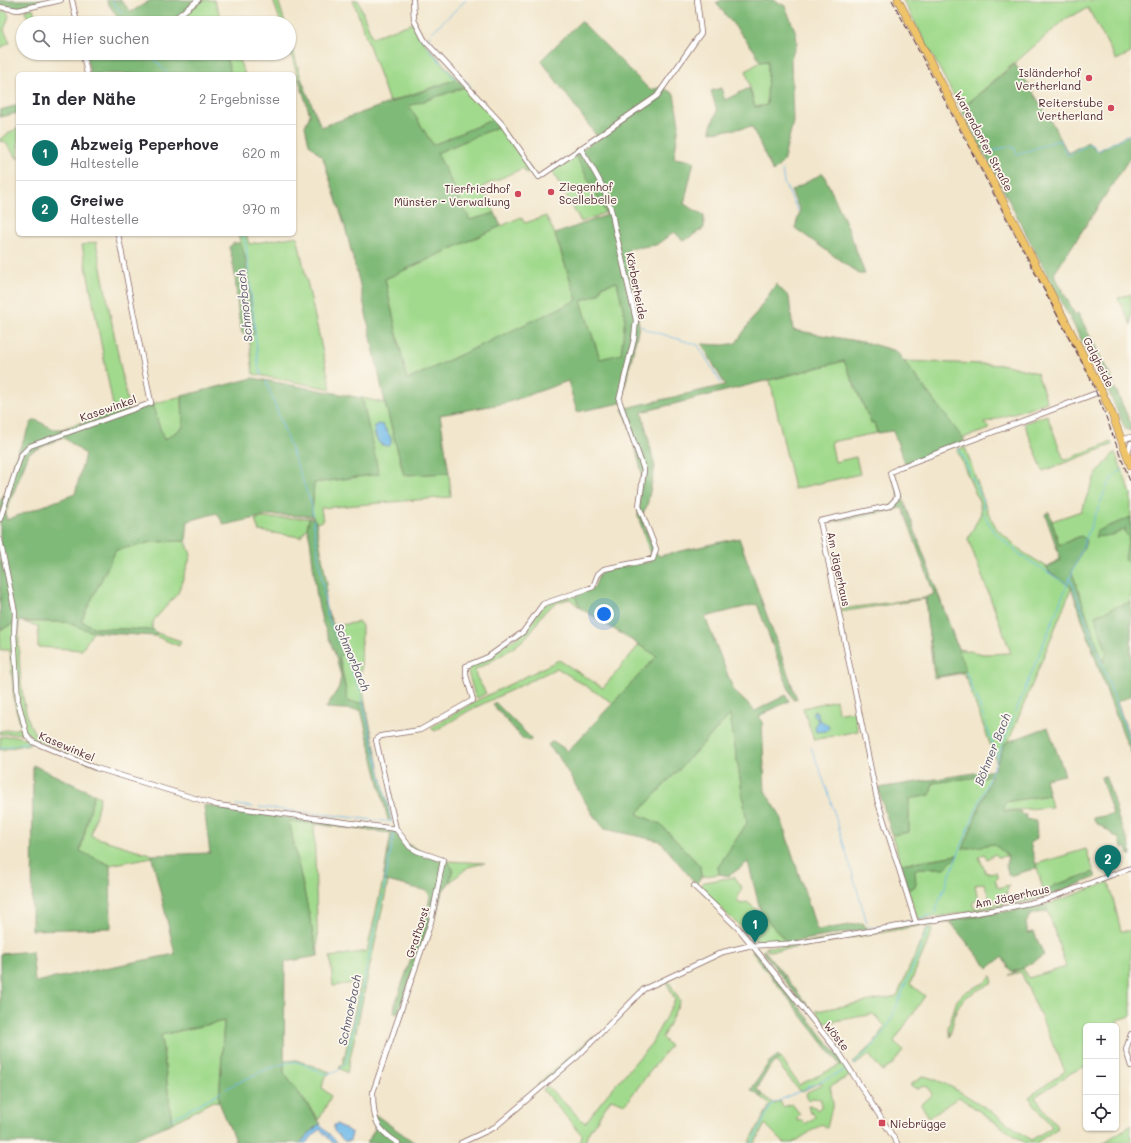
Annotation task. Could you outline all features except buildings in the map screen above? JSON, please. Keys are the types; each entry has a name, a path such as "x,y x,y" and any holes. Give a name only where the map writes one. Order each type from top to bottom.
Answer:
{"main road":[{"name":"Warendorfer Straße","path":"898,0 1051,292"},
{"name":"Galgheide","path":"1051,292 1102,391 1131,466"}],"street":[{"path":"0,7 18,10 61,0"},
{"path":"72,0 75,16"},
{"path":"178,16 198,0"},
{"path":"413,0 414,20 425,41 502,124 536,175 539,177 543,176 657,96 701,33 697,0"},
{"path":"84,60 87,72"},
{"name":"Körberheide","path":"376,740 381,736 420,730 473,700 466,675 466,666 488,657 523,632 543,604 593,587 598,574 604,569 653,559 656,549 639,506 644,470 619,400 634,339 636,320 614,224 612,209 603,184 581,149"},
{"name":"Kasewinkel","path":"0,519 21,456 30,446 151,403 118,236"},
{"name":"Am Jägerhaus","path":"916,923 877,799 820,521 889,506 896,500 897,496 890,473 900,467 1102,391"},
{"path":"1122,440 1131,437"},
{"path":"1127,455 1131,443"},
{"name":"Kasewinkel","path":"0,540 15,612 14,633 18,701 27,736 33,742 96,768 204,801 246,810 396,829"},
{"name":"Grafhorst","path":"376,740 396,829 410,847 443,860 431,922 373,1092 374,1116 378,1126 398,1143"},
{"name":"Am Jägerhaus","path":"753,946 799,943 1047,899 1131,868"},
{"name":"Wöste","path":"694,886 739,929 847,1064 898,1143"},
{"path":"461,1143 495,1127 578,1056 637,995 650,985 723,952 739,947 753,946"},
{"path":"1131,1034 1126,1050 1131,1066"}],"green space":[{"path":"0,0 52,0 19,8 0,6"},
{"path":"106,0 121,0 131,12 151,0 204,0 183,16 116,16"},
{"path":"204,0 214,0 221,16 183,16"},
{"path":"273,0 278,0 283,16 279,16"},
{"path":"353,0 358,0 372,37 413,23 424,42 457,79 389,102"},
{"path":"722,0 774,0 785,6 796,33 797,43 791,58 793,122 783,162 773,172 752,127 711,132 711,126 717,111 711,91 721,88 725,100 749,88 755,107 767,105 768,61 760,62 754,50 716,3"},
{"path":"903,0 1131,0 1131,53 1116,60 1088,8 1067,18 961,109"},
{"path":"33,8 35,16 27,16 24,11"},
{"path":"0,10 7,12 9,16 4,30 10,43 0,48"},
{"path":"581,21 650,90 662,87 674,94 679,124 674,158 694,161 684,204 704,215 704,228 684,241 674,232 656,245 628,249 639,326 621,403 577,412 568,381 506,403 440,415 449,473 404,475 385,403 360,285 345,227 323,158 309,144 305,126 310,115 299,80 301,78 321,127 457,79 465,87 409,106 433,145 494,119 500,126 437,153 470,220 495,213 501,226 385,279 407,380 577,300 555,234 607,215 575,155 598,138 541,60","holes":["617,282 625,317 621,354 600,359 581,301 599,294 602,286"]},
{"path":"87,60 227,60 230,72 90,72"},
{"path":"227,60 239,60 244,72 230,72"},
{"path":"293,60 296,60 301,78 299,80"},
{"path":"768,61 767,105 755,107 746,71 760,62"},
{"path":"1015,64 1051,121 1068,153 1088,142 1098,151 1127,135 1131,137 1131,156 1054,274 1075,315 1078,313 1114,383 1106,387 961,109"},
{"path":"465,87 494,119 433,145 409,106"},
{"path":"16,106 16,113 0,117 0,110"},
{"path":"500,126 533,172 527,174 523,168 482,187 495,213 470,220 437,153"},
{"path":"16,129 16,156 4,141 0,142 0,139"},
{"path":"575,155 607,212 581,222 552,171"},
{"path":"823,173 847,225 865,274 859,274 795,228 800,211 791,191"},
{"path":"546,216 554,232 577,300 407,380 385,279 521,217 525,223"},
{"path":"239,236 247,236 249,244 297,236 331,389 253,374 249,336 254,333 245,257"},
{"path":"96,242 129,410 114,411 82,245"},
{"path":"234,243 241,243 245,257 255,333 249,336 242,333 238,312 234,268 229,247"},
{"path":"617,282 625,317 622,354 600,359 581,301 599,294 602,286"},
{"path":"776,284 789,297 793,330 868,343 896,351 965,441 905,464 893,431 877,433 874,422 871,423 844,361 642,412 655,467 647,506 641,516 654,550 659,556 739,538 797,699 793,700 757,604 705,617 734,691 755,711 786,695 789,701 759,716 762,721 765,791 779,813 817,930 863,923 866,929 787,943 761,913 748,862 729,876 719,874 718,867 747,823 730,715 637,814 660,824 700,866 701,877 696,884 660,841 605,829 593,815 560,759 548,745 553,741 568,751 657,656 580,608 575,596 594,588 599,575 605,570 650,562 648,556 650,554 638,515 642,473 627,418 622,409 725,385 702,344 724,345 736,343"},
{"path":"1131,294 1131,325 1118,298"},
{"path":"844,361 871,423 874,422 877,433 831,442 835,462 856,457 860,474 794,489 770,380"},
{"path":"904,361 1007,365 1037,373 1047,402 984,423 990,429 962,438"},
{"path":"253,378 362,398 379,474 314,483 312,516 270,515 224,525 217,513 188,521 186,541 153,542 116,550 81,621 95,628 151,630 152,628 157,633 155,636 93,632 65,622 19,621 0,630 0,502 11,480 15,458 32,422 36,420 53,429 62,429 114,411 129,410 152,404 164,440 183,427 182,396","holes":["63,437 85,454 75,494 6,520 6,512 29,453"]},
{"path":"1115,388 1131,424 1131,431 1125,429 1108,390"},
{"path":"182,396 183,427 164,440 152,404"},
{"path":"362,398 385,403 404,475 449,473 451,497 321,508 323,521 316,523 312,516 314,483 378,474","holes":["377,424 391,438 381,444 375,437 374,427"]},
{"path":"1047,415 1064,460 1111,442 1112,445 1043,471 1024,423"},
{"path":"965,447 988,513 997,529 1024,553 1047,567 1062,557 1081,536 1059,545 1052,521 1081,511 1095,476 1115,452 1131,494 1131,695 1114,701 1072,587 1008,743 1005,744 997,763 964,673 934,678 925,599 840,612 840,609 939,596 958,649 984,654 1011,653 968,539 981,513 980,504 957,450"},
{"path":"894,473 966,671 936,677 927,622 926,599 926,597 934,594 903,508 822,523 889,507 898,500 899,495 892,476"},
{"path":"1049,512 1059,545 1081,536 1087,540 1072,572 1103,662 1107,653 1095,616 1131,602 1131,696 1117,702 1131,741 1131,753 1109,698 1071,587 1049,572 1047,567 1061,560 1045,514"},
{"path":"1131,517 1131,564 1125,559 1129,537 1124,532 1126,528 1113,535 1095,537 1097,531"},
{"path":"261,518 309,518 307,528 301,537 259,531 255,520"},
{"path":"309,518 314,518 316,523 327,584 324,604 345,650 339,658 348,702 365,703 391,820 388,820 361,710 326,708 339,687 341,676 335,654 322,621 317,598 310,539 307,528"},
{"path":"186,541 191,555 178,593 154,620 151,630 95,628 81,621 116,550 153,542"},
{"path":"575,596 580,608 570,599 553,605 547,609 520,643 501,656 475,670 476,676 486,693 477,698 475,696 468,672 469,667 524,633 544,605 555,600"},
{"path":"19,621 21,684 28,718 33,730 40,739 54,748 101,766 102,768 66,754 32,738 28,733 0,734 0,731 21,728 14,701 10,650 0,650 0,630"},
{"path":"22,622 65,622 93,632 82,650 38,647 38,626"},
{"path":"359,622 362,626 361,674 365,703 348,702 334,626"},
{"path":"157,633 181,641 179,646 155,636"},
{"path":"639,645 657,656 613,703 557,668 470,710 435,731 432,729 432,727 476,701 559,660 603,688"},
{"path":"836,700 838,712 854,711 858,731 814,740 803,708"},
{"path":"495,702 532,739 530,741 523,739 493,705"},
{"path":"730,715 747,823 718,867 719,874 701,877 700,866 660,824 637,814"},
{"path":"1048,727 1065,775 1045,779 1049,795 1005,802 1004,811 1021,811 1022,815 1026,815 1027,819 1036,821 1037,838 1030,843 1037,868 1009,876 1006,865 1008,856 994,844 963,849 992,775 933,783 930,795 909,799 909,832 892,835 878,788 994,770 1005,743"},
{"path":"15,736 25,738 30,744 0,750 0,737"},
{"path":"33,765 94,794 80,851 110,865 111,928 32,930"},
{"path":"993,775 964,848 994,844 1008,856 998,857 995,854 987,859 984,854 979,857 986,873 996,872 998,878 995,880 998,888 1009,885 1005,898 990,900 984,883 975,885 978,900 973,902 973,907 978,908 1003,902 1004,906 918,920 908,890 916,885 914,870 918,868 940,868 957,855 901,864 892,835 909,832 909,799 930,795 933,783"},
{"path":"1105,776 1120,822 1130,845 1131,855 1129,855 1127,848 1122,848 1119,839 1095,822 1093,818 1113,814 1101,777"},
{"path":"94,794 100,797 91,836 153,855 152,857 110,865 80,852"},
{"path":"1049,795 1052,807 1004,811 1005,802"},
{"path":"206,805 241,812 395,830 405,843 438,860 447,861 453,869 449,883 442,892 436,915 431,918 398,1014 394,1013 395,1004 427,914 430,896 427,891 383,880 391,833 289,821 318,956 285,962 284,1073 321,1124 315,1127 300,1143 236,1143 219,1102 224,1021 161,1035 172,1123 125,1143 0,1143 0,954 32,951 35,982 175,954 152,857 153,855 210,853 204,806"},
{"path":"294,820 314,823 318,956 289,821"},
{"path":"1086,849 1094,872 1055,885 1044,893 1036,864"},
{"path":"958,855 945,868 918,868 915,870 916,885 908,890 901,864"},
{"path":"447,861 485,863 468,867 449,883 453,869"},
{"path":"1094,872 1096,877 1045,898 1010,905 1010,902 1044,893 1055,885"},
{"path":"735,877 742,888 737,900 741,904 747,902 761,913 787,943 756,941 703,892 702,884 704,882"},
{"path":"383,880 388,882 347,1073 339,1068 343,1063 361,982 333,986 330,957 367,951"},
{"path":"1109,882 1121,931 1131,931 1131,1016 1118,1020 1119,1023 1083,1023 1083,1067 1071,1073 1035,1097 1058,1128 1036,1143 1025,1143 959,1097 929,1117 921,1105 932,1095 929,1088 924,1086 917,1089 910,1085 924,1076 950,1086 964,1094 994,1113 1031,1140 1052,1127 1029,1097 1065,1071 1021,972 1009,975 1023,968 1028,978 1066,967 1046,905"},
{"path":"1046,905 1048,911 1030,915 1026,923 1028,933 1034,932 1044,955 1023,968 1012,972 1002,957 988,968 949,921"},
{"path":"1000,910 997,912 941,923 933,926 924,925 788,949 768,951 765,947 789,946"},
{"path":"927,927 933,929 910,984 925,996 894,1041 903,1051 891,1066 882,1071 869,1055 855,1065 852,1063 874,1043 885,1026 873,1014 825,1023 816,1011 897,996"},
{"path":"752,949 844,1063 840,1065 752,952"},
{"path":"764,950 811,1009 810,1013 762,951"},
{"path":"991,976 993,982 966,997 961,1002 955,1015 950,1037 948,1028 957,1000 965,992 984,983"},
{"path":"668,980 680,1001 662,1038 670,1046 625,1104 611,1099 587,1135 585,1143 580,1143 582,1135 543,1090 547,1086 585,1123 605,1097 651,1044 675,1000 666,981"},
{"path":"224,1021 219,1102 213,1101 172,1123 161,1035"},
{"path":"592,1037 594,1037 565,1066 538,1087 538,1084"},
{"path":"778,1055 781,1058 770,1066 757,1089 763,1095 761,1097 751,1090 769,1062"},
{"path":"781,1058 799,1085 844,1063 852,1075 830,1086 833,1103 827,1128 822,1124 793,1143 784,1143 765,1124 755,1143 749,1143 770,1105 761,1097 763,1095 774,1104 780,1101 783,1107 792,1104 800,1114 797,1117 797,1121 802,1120 805,1124 815,1117 813,1113 810,1113 808,1106 815,1107 817,1110 821,1107 821,1099 812,1098 809,1101 806,1095 807,1092 822,1085 821,1082 800,1092 776,1061"},
{"path":"296,1060 330,1072 324,1079 322,1088 331,1096 319,1120 284,1073 284,1061"},
{"path":"373,1115 376,1115 415,1143 367,1143 375,1129"},
{"path":"1131,1125 1131,1143 1103,1143"}],"water":[{"path":"377,424 383,425 391,438 391,444 389,446 382,445 378,441 374,430"},
{"path":"814,711 817,713 819,720 828,725 829,728 826,731 816,732 815,726 818,720 812,713"},
{"path":"319,1124 338,1143 333,1143 320,1129 306,1143 300,1143"},
{"path":"337,1124 352,1133 350,1141 344,1141 334,1131 334,1125"}],"waterway":[{"name":"Schmorbach","path":"112,0 124,16"},
{"path":"438,50 429,38 431,33 466,0"},
{"path":"417,34 423,41"},
{"path":"426,45 454,78"},
{"path":"439,51 473,89"},
{"name":"Schmorbach","path":"155,60 166,72"},
{"path":"989,152 1010,146 1014,148 1017,154 1019,154 1059,140 1068,155 1089,144 1093,145 1097,151 1130,134"},
{"path":"782,170 784,183 798,211"},
{"name":"Schmorbach","path":"243,236 246,245 259,370 262,375"},
{"path":"641,325 645,329 698,345 721,383"},
{"name":"Schmorbach","path":"266,381 311,503 313,515"},
{"path":"959,448 983,502 983,510"},
{"name":"Böhmer Bach","path":"1117,474 1123,469"},
{"name":"Böhmer Bach","path":"1066,588 1107,486 1114,476"},
{"path":"984,514 993,531 1023,557 1067,584"},
{"name":"Schmorbach","path":"313,519 327,615 360,691 392,822"},
{"path":"1070,577 1131,743"},
{"name":"Böhmer Bach","path":"918,919 934,914 1065,590"},
{"path":"966,672 974,693"},
{"path":"976,696 997,756"},
{"path":"0,748 28,742"},
{"path":"811,747 829,795 867,923"},
{"path":"236,805 253,807"},
{"path":"259,807 392,822"},
{"name":"Schmorbach","path":"226,1089 282,1064 298,1062 325,1074 339,1070 346,1062 385,883 394,832"},
{"path":"868,927 873,928 911,921"},
{"name":"Böhmer Bach","path":"853,1065 876,1043 889,1024 929,928"},
{"name":"Böhmer Bach","path":"752,1143 772,1104 847,1069"},
{"name":"Schmorbach","path":"170,1120 221,1092"}],"railway":[{"path":"892,0 1090,378 1131,484"}],"place":[{"name":"Isländerhof Vertherland","path":"1089,78"},
{"name":"Reiterstube Vertherland","path":"1111,108"},
{"name":"Ziegenhof Scellebelle","path":"551,192"},
{"name":"Tierfriedhof Münster - Verwaltung","path":"518,194"},
{"name":"Greiwe","path":"1108,878"},
{"name":"Abzweig Peperhove","path":"755,943"},
{"name":"Niebrügge","path":"882,1123"}]}
